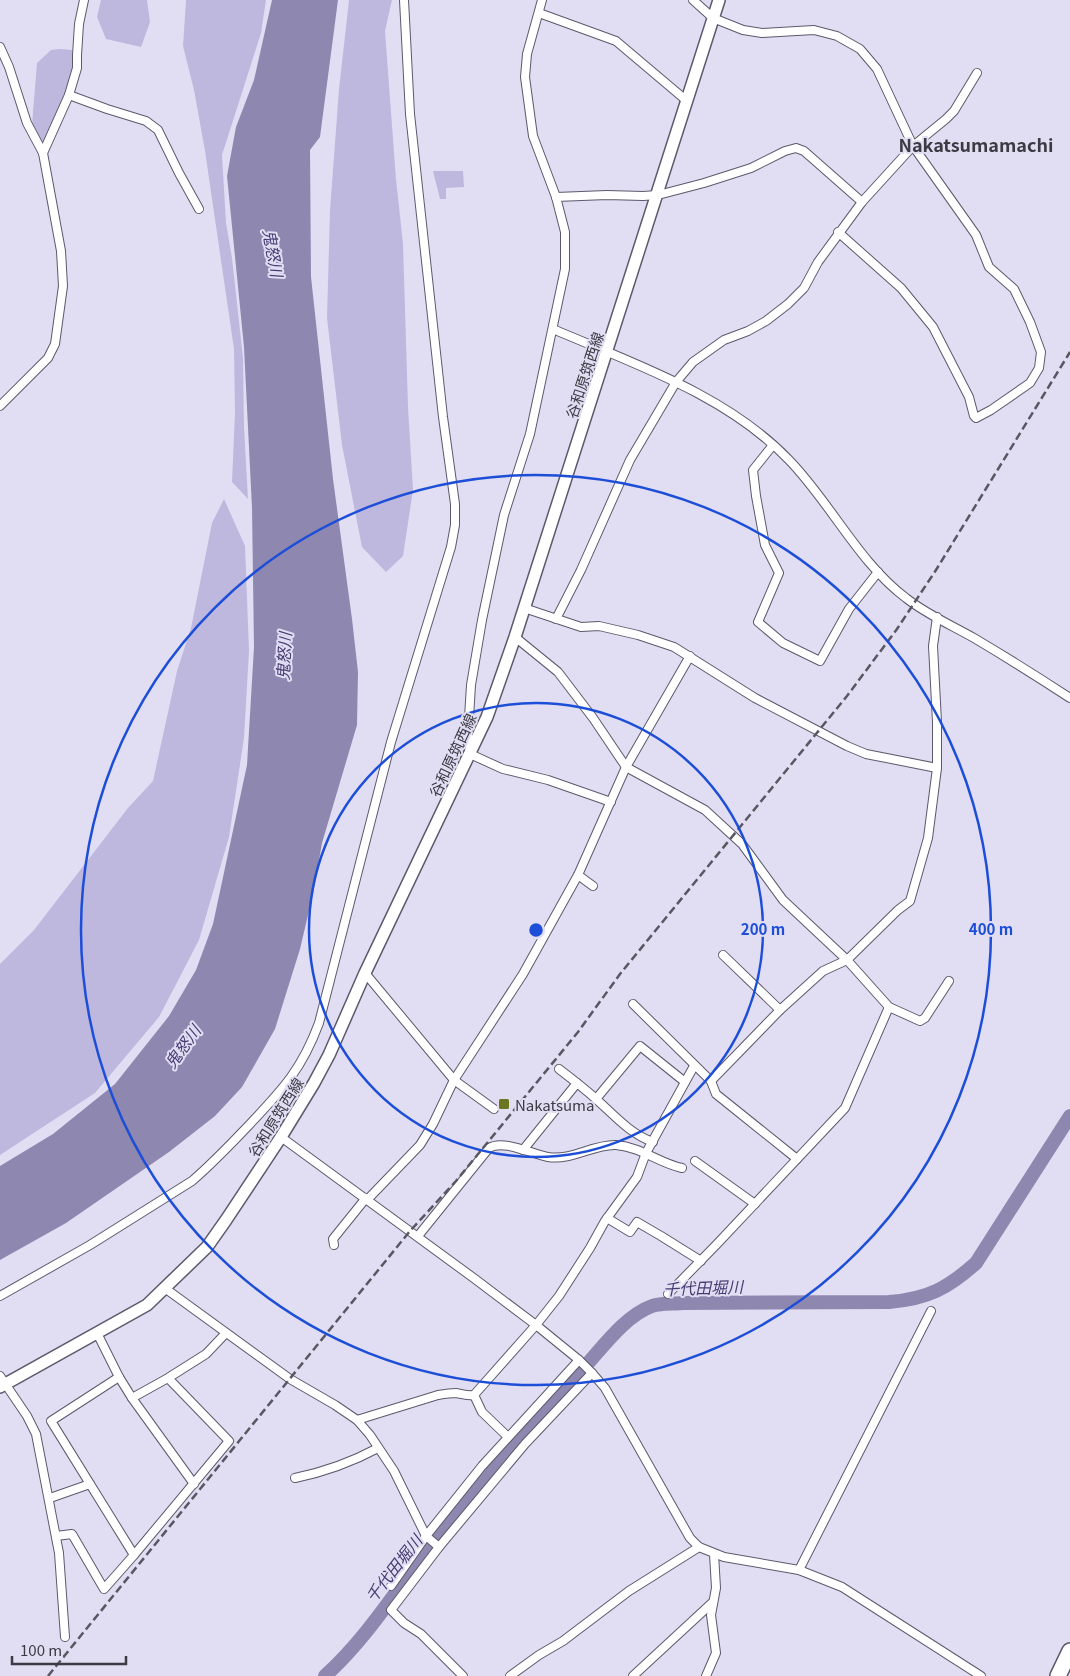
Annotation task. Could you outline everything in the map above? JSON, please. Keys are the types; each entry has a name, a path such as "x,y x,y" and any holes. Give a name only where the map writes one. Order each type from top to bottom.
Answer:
{"highway":[{"path":"1058,1676 1070,1651"}],"main road":[{"name":"谷和原筑西線","path":"2,1382 148,1306 166,1289 207,1247 281,1137 329,1055 365,973 487,717 515,637 719,0"}],"street":[{"path":"43,153 69,95 78,68 79,24 84,0"},
{"path":"0,1296 83,1250 192,1181 205,1170 228,1150 290,1081 311,1045 319,1023 391,742 451,547 455,525 455,504 442,407 410,114 404,0"},
{"path":"542,0 527,54 525,77 532,136 556,197 566,232 565,269 530,434 504,515 482,620 471,685 468,734 470,754 503,769 548,780 610,802"},
{"path":"692,0 713,18 743,30 762,33 814,30 837,36 860,49 877,69 913,146 976,235 989,266 1014,289 1030,322 1041,352 1038,368 1030,383 976,418 969,397 933,327 901,288 838,232"},
{"path":"539,13 616,41 687,101"},
{"path":"0,47 9,67 27,123 43,153 61,251 63,286 55,344 48,358 0,406"},
{"path":"556,620 581,570 630,460 676,382 693,362 724,340 748,331 766,321 788,304 804,288 818,262 838,232 862,202 913,146 954,111 976,73"},
{"path":"69,95 107,110 146,121 158,130 179,174 199,209"},
{"path":"556,197 658,195 751,168 785,151 796,148 804,151 862,202"},
{"path":"553,329 676,382 744,422 790,460 831,510 858,549 878,572 905,597 1070,698"},
{"path":"773,445 753,470 765,545 779,573 758,622 783,643 820,661 849,609 878,572"},
{"path":"524,608 581,627 600,626 638,635 674,647 755,698 847,746 866,754 937,768"},
{"path":"711,1081 780,1010 822,972 847,960 898,910 910,901 928,838 937,768 937,722 933,646 937,617"},
{"path":"515,637 558,672 594,718 626,768 705,810 742,844 783,900 847,960 889,1006 920,1021 925,1018 949,981"},
{"path":"334,1245 333,1239 367,1199 420,1146 454,1080 523,974 578,875 626,768 690,656"},
{"path":"578,875 593,886"},
{"path":"723,955 780,1010"},
{"path":"365,973 454,1080 494,1109"},
{"path":"632,1004 711,1081 716,1094 797,1158"},
{"path":"668,1294 845,1108 889,1006"},
{"path":"596,1098 640,1046 685,1082"},
{"path":"357,1420 438,1395 460,1393 466,1396 474,1395 559,1296 607,1218 637,1176 646,1153 694,1066"},
{"path":"560,1069 596,1098 622,1123 645,1139 653,1142"},
{"path":"523,1150 577,1083"},
{"path":"281,1137 418,1236 579,1360 605,1388 690,1538 699,1547 724,1557 800,1570 842,1587 981,1676"},
{"path":"418,1236 489,1148 495,1145 508,1146 548,1157 562,1158 602,1146 616,1145 646,1153 672,1166 682,1168"},
{"path":"695,1161 755,1204"},
{"path":"607,1218 630,1232 637,1222 701,1261"},
{"path":"166,1289 290,1379 357,1420 370,1435 394,1471 426,1536 439,1548"},
{"path":"800,1570 930,1311"},
{"path":"132,1398 206,1354 226,1333"},
{"path":"97,1334 132,1398 194,1484"},
{"path":"391,1586 426,1536 482,1466 507,1436 579,1360"},
{"path":"463,1676 421,1634 404,1623 391,1610 439,1548 525,1444 592,1373"},
{"path":"119,1377 51,1421 134,1555"},
{"path":"56,1536 72,1534 104,1590 229,1441 168,1378"},
{"path":"2,1382 27,1416 36,1434 50,1498 59,1553 66,1637"},
{"path":"474,1395 482,1412 507,1436"},
{"path":"295,1478 356,1460 378,1448"},
{"path":"50,1498 90,1484"},
{"path":"510,1676 539,1655 563,1641 629,1591 699,1547"},
{"path":"706,1676 716,1653 712,1615 716,1588 714,1554"},
{"path":"633,1676 714,1602"}],"shaded area":[{"path":"101,0 147,0 150,22 141,47 106,39 97,17"},
{"path":"186,0 266,0 261,33 222,155 226,223 232,258 243,358 248,499 232,482 235,413 234,349 205,151 194,90 183,46"},
{"path":"349,0 392,0 385,31 396,179 403,244 408,407 413,490 403,556 386,572 362,547 342,445 327,318 330,210 339,89"},
{"path":"51,50 72,50 72,70 63,99 44,145 32,124 37,63"},
{"path":"433,171 463,171 464,187 446,188 446,199 440,199"},
{"path":"224,499 245,546 249,651 244,738 229,837 199,940 159,1017 95,1093 0,1155 0,964 34,930 128,808 153,781 177,671 191,628 212,523"}],"water":[{"name":"鬼怒川","path":"272,0 338,0 320,137 310,150 311,277 333,479 358,672 357,725 322,843 313,894 300,949 275,1029 242,1087 215,1116 169,1152 66,1223 0,1260 0,1166 53,1134 115,1084 169,1016 196,970 213,924 247,765 254,647 252,508 244,347 227,176 236,127 254,80"}],"waterway":[{"name":"千代田堀川","path":"325,1676 355,1646 449,1521 613,1335 632,1318 652,1306 663,1304 889,1302 915,1298 937,1291 976,1263 1070,1116"}],"railway":[{"path":"48,1676 410,1231 456,1181 578,1032 620,974 847,696 897,629 936,570 1070,352"}],"place":[{"name":"Nakatsuma","path":"504,1104"}],"district":[{"name":"Nakatsumamachi","path":"976,144"}]}
